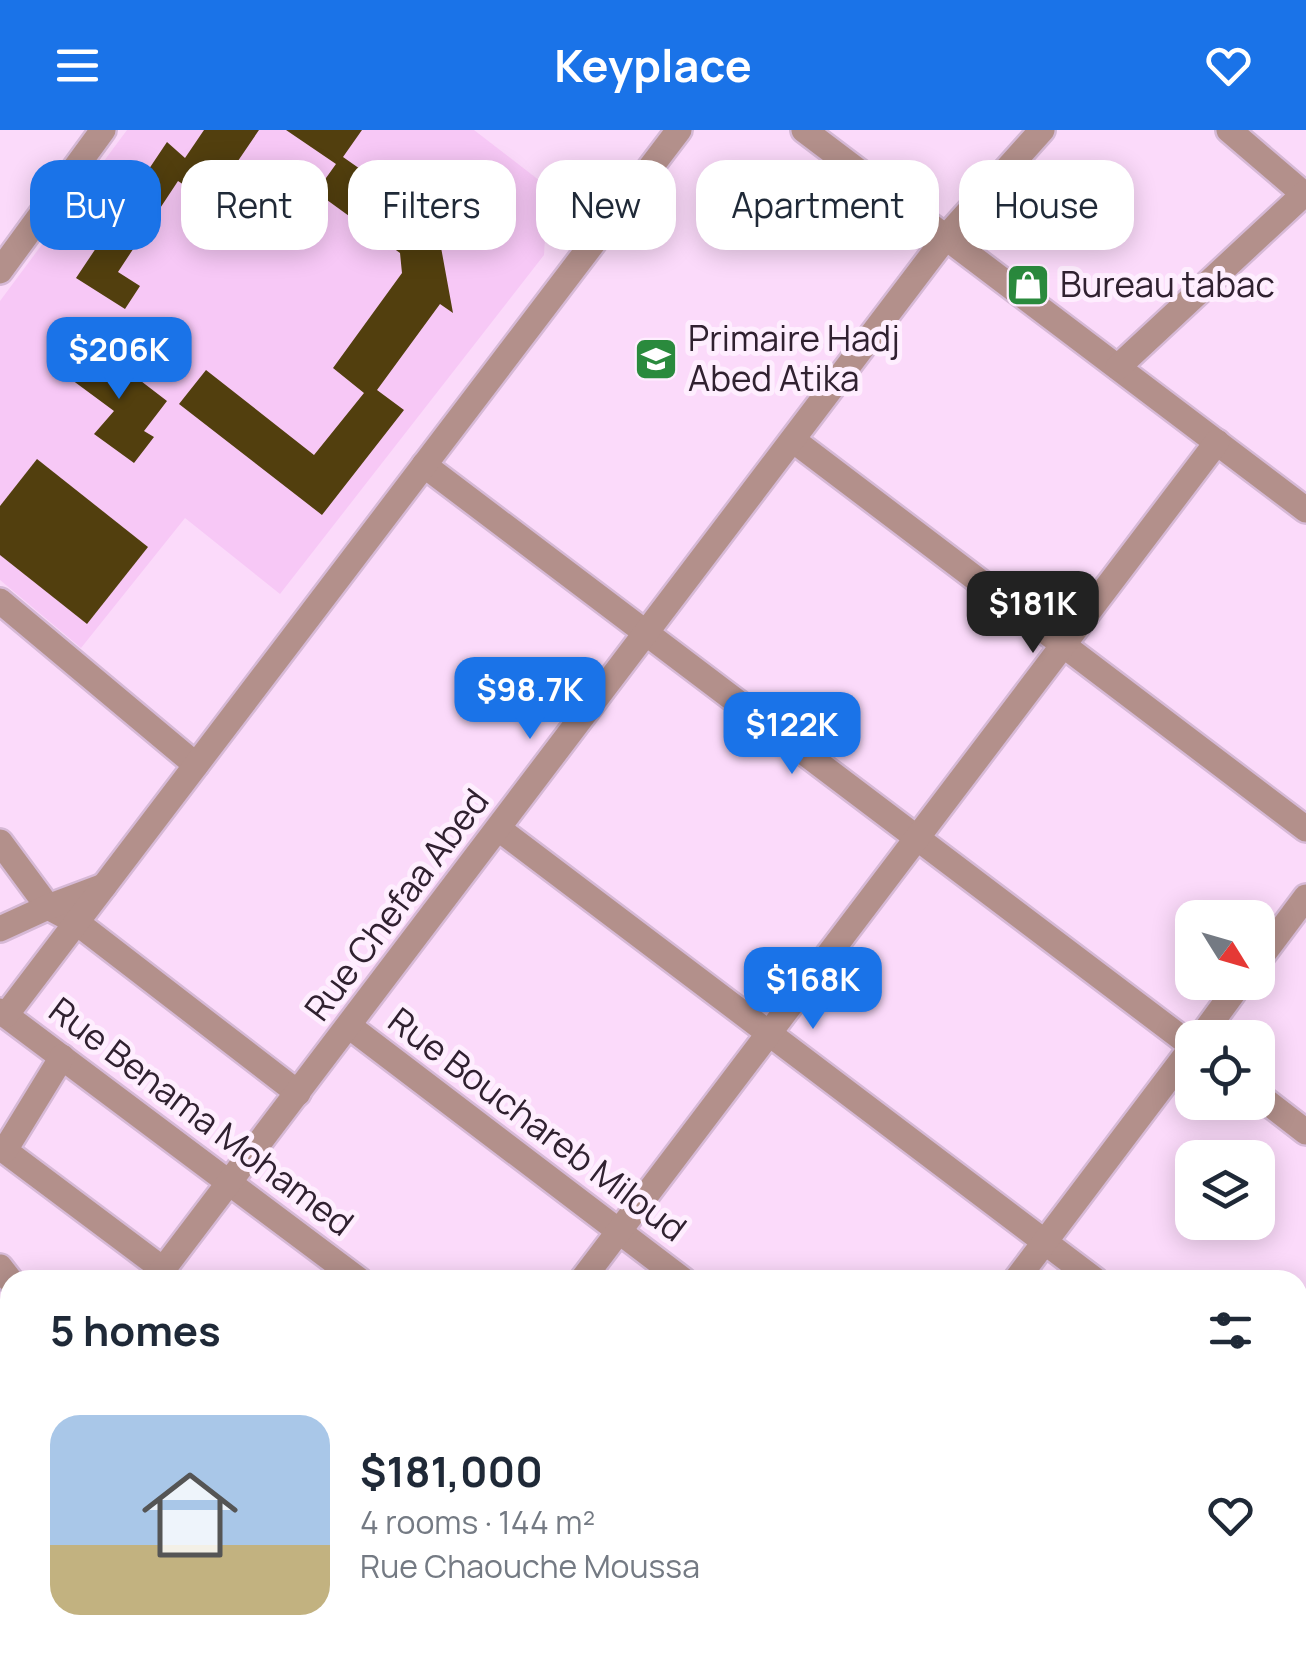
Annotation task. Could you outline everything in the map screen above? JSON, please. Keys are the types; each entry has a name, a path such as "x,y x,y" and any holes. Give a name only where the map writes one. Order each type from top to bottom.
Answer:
{"street":[{"path":"0,271 103,130"},
{"path":"3,1013 196,766 679,130"},
{"path":"804,130 1306,510"},
{"name":"Rue Chefaa Abed","path":"164,1270 946,237 1042,130"},
{"path":"1118,367 1305,195 1229,130"},
{"path":"793,440 1306,828"},
{"path":"590,1270 1217,442"},
{"path":"424,465 1175,1033"},
{"path":"0,600 196,766"},
{"path":"499,828 1082,1270"},
{"path":"0,842 48,906 76,922 298,1093"},
{"path":"0,929 104,886"},
{"path":"1275,938 1306,897"},
{"name":"Rue Benama Mohamed","path":"3,1013 347,1270"},
{"name":"Rue Bouchareb Miloud","path":"349,1026 671,1270"},
{"path":"62,1057 3,1148 154,1270"},
{"path":"1024,1270 1175,1069"},
{"path":"1275,1108 1306,1132"}],"shaded area":[{"path":"127,130 474,130 513,160 348,160 348,250 516,250 516,162 536,178 536,250 544,250 280,594 185,518 81,648 0,580 0,301 38,250 161,250 161,160 105,160"}],"building":[{"path":"204,130 259,130 239,160 181,160 181,183 178,181 161,207 161,160 155,160 167,142 185,158"},
{"path":"286,130 362,130 343,157 348,161 348,215 328,201 328,175 336,164"},
{"path":"95,250 133,250 118,272 140,286 125,309 76,278"},
{"path":"396,250 441,250 453,313 440,304 377,390 404,410 322,515 179,404 206,370 314,455 364,393 333,368 402,273 400,253"},
{"path":"94,345 167,401 144,431 154,437 134,463 94,434 114,411 68,377"},
{"path":"37,459 148,547 87,624 0,555 0,506"}],"place":[{"name":"Bureau tabac","path":"1028,285"},
{"name":"Primaire Hadj Abed Atika","path":"656,359"}]}
